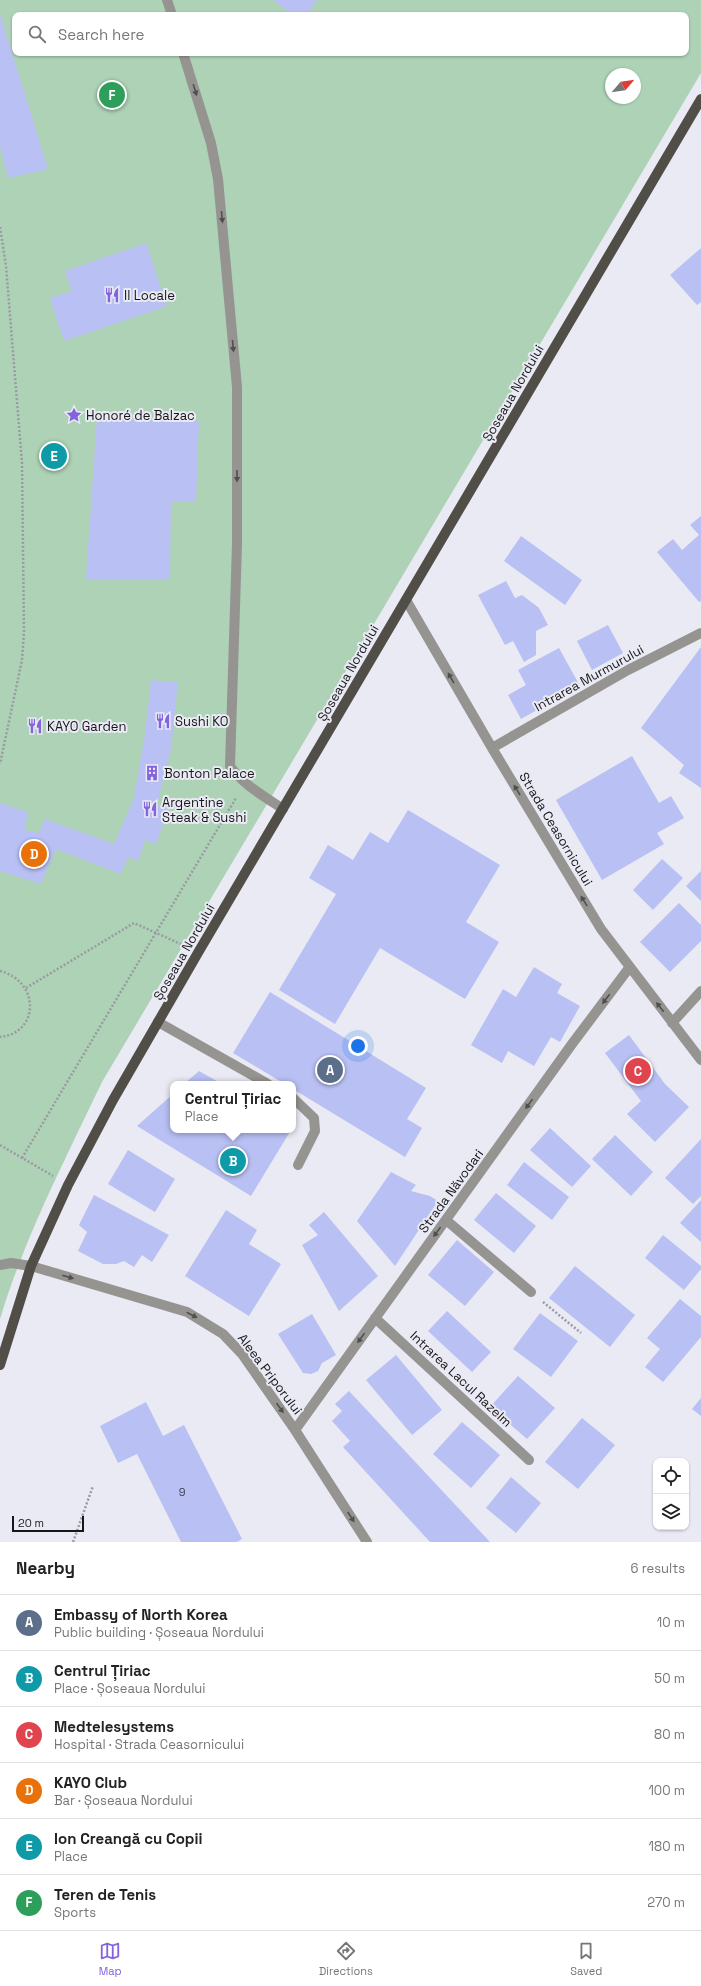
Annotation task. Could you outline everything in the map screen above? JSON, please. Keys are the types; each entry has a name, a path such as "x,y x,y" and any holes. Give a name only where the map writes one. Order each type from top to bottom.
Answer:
{"main road":[{"name":"Șoseaua Nordului","path":"0,1365 31,1266 68,1185 109,1107 199,951 701,99"}],"street":[{"path":"167,0 171,12"},
{"path":"184,56 211,143 218,179 237,387 237,544 230,766 236,775 244,782 283,809"},
{"name":"Strada Ceasornicului","path":"406,600 492,748 597,922 630,968 701,1060"},
{"name":"Intrarea Murmurului","path":"492,748 628,670 701,633"},
{"name":"Strada Năvodari","path":"295,1430 630,968"},
{"path":"672,1023 701,991"},
{"path":"158,1022 263,1081"},
{"path":"296,1101 314,1118 315,1131 298,1165"},
{"path":"446,1220 531,1292"},
{"path":"0,1265 11,1263 31,1266"},
{"name":"Aleea Priporului","path":"31,1266 187,1312 223,1334 242,1354 295,1430 367,1542"},
{"name":"Intrarea Lacul Razelm","path":"375,1318 529,1460"}],"path":[{"path":"0,227 6,266 22,463 24,631 22,660 0,764"},
{"path":"22,1158 157,933 244,782"},
{"path":"26,988 134,923 199,951"},
{"path":"0,971 15,976 26,988 30,997 30,1008 27,1019 21,1028 12,1034 0,1037"},
{"path":"0,1145 68,1185"},
{"path":"531,1292 581,1333"},
{"path":"73,1542 93,1486"}],"green space":[{"path":"0,0 701,0 701,73 102,1082 46,1199 21,1258 0,1319"}],"building":[{"path":"273,0 317,0 308,12 289,12"},
{"path":"0,14 48,169 8,178 0,146"},
{"name":"Il Locale","path":"146,243 167,306 64,341 50,298 72,291 65,271"},
{"path":"701,248 701,302 697,305 670,275"},
{"path":"97,417 199,421 196,501 171,502 170,579 86,580"},
{"path":"701,516 701,601 699,602 657,552 673,539 682,550 699,535 690,525"},
{"path":"521,536 582,580 565,605 504,561"},
{"path":"506,581 515,598 522,595 539,608 548,625 536,631 536,655 524,662 513,641 505,645 478,595"},
{"path":"608,625 623,653 592,670 577,641"},
{"path":"701,647 701,788 679,773 684,765 641,728"},
{"path":"559,648 580,686 521,719 508,695 526,685 518,670"},
{"name":"Bonton Palace","path":"151,680 178,682 171,749 157,804 169,809 156,844 145,840 138,861 128,857 121,874 56,849 41,884 0,871 0,803 28,812 25,830 39,833 45,819 114,844 134,798 145,734"},
{"path":"632,756 659,803 671,796 684,818 657,833 664,844 602,880 556,800"},
{"path":"408,810 500,865 466,922 499,942 465,999 380,948 335,1024 279,990 336,894 309,878 328,845 353,860 370,832 388,843"},
{"path":"662,859 683,878 653,910 633,890"},
{"path":"701,871 701,901 686,886"},
{"path":"679,903 701,925 701,941 670,972 640,942"},
{"path":"534,967 562,984 557,993 580,1006 560,1042 551,1037 534,1066 508,1051 502,1063 471,1045 503,989 516,997"},
{"path":"270,992 426,1088 407,1119 422,1128 405,1157 296,1091 296,1081 280,1081 233,1053"},
{"path":"629,1035 665,1084 689,1107 655,1142 627,1114 641,1101 605,1053"},
{"path":"199,1071 217,1081 187,1081"},
{"path":"170,1097 170,1133 289,1133 251,1196 137,1126"},
{"path":"550,1128 591,1166 572,1187 530,1150"},
{"path":"615,1135 653,1172 631,1196 592,1159"},
{"path":"701,1139 701,1196 693,1204 665,1178"},
{"path":"128,1150 175,1179 155,1212 108,1184"},
{"path":"524,1162 569,1197 552,1220 507,1185"},
{"path":"391,1172 416,1185 411,1191 430,1196 438,1201 395,1266 357,1221"},
{"path":"496,1193 536,1226 514,1253 474,1220"},
{"path":"94,1195 169,1235 152,1262 142,1255 134,1267 124,1261 116,1264 103,1264 78,1251 87,1232 79,1225"},
{"path":"701,1200 701,1242 680,1223"},
{"path":"226,1210 257,1230 249,1244 281,1264 249,1316 185,1276"},
{"path":"324,1212 378,1276 339,1311 302,1245 318,1235 309,1225"},
{"path":"663,1235 701,1266 701,1269 684,1290 645,1258"},
{"path":"457,1240 494,1272 465,1306 428,1275"},
{"path":"575,1266 635,1315 610,1347 549,1298"},
{"path":"680,1299 701,1316 701,1337 663,1382 645,1367 660,1349 647,1338"},
{"path":"447,1311 491,1352 472,1372 428,1331"},
{"path":"540,1313 578,1341 551,1377 513,1349"},
{"path":"312,1314 336,1355 322,1363 318,1371 311,1374 303,1373 278,1334"},
{"path":"396,1355 442,1410 412,1435 366,1380"},
{"path":"518,1376 555,1408 527,1439 490,1407"},
{"path":"349,1391 490,1542 430,1542 343,1447 350,1441 332,1421 342,1411 335,1404"},
{"path":"701,1398 701,1416 692,1409"},
{"path":"146,1402 163,1436 184,1425 242,1539 237,1542 181,1542 137,1454 118,1463 100,1426"},
{"path":"582,1418 615,1445 578,1489 545,1462"},
{"path":"462,1422 500,1455 471,1488 433,1454"},
{"path":"511,1477 541,1503 516,1533 486,1508"}],"place":[{"name":"Teren de Tenis","path":"112,95"},
{"name":"Il Locale","path":"112,295"},
{"name":"Honoré de Balzac","path":"74,415"},
{"name":"Ion Creangă cu Copii","path":"54,456"},
{"name":"Sushi KO","path":"163,721"},
{"name":"KAYO Garden","path":"35,726"},
{"name":"Bonton Palace","path":"152,773"},
{"name":"Argentine Steak & Sushi","path":"150,809"},
{"name":"KAYO Club","path":"34,854"},
{"name":"Embassy of North Korea","path":"330,1070"},
{"name":"Medtelesystems","path":"638,1071"},
{"name":"Centrul Țiriac","path":"233,1161"}]}
